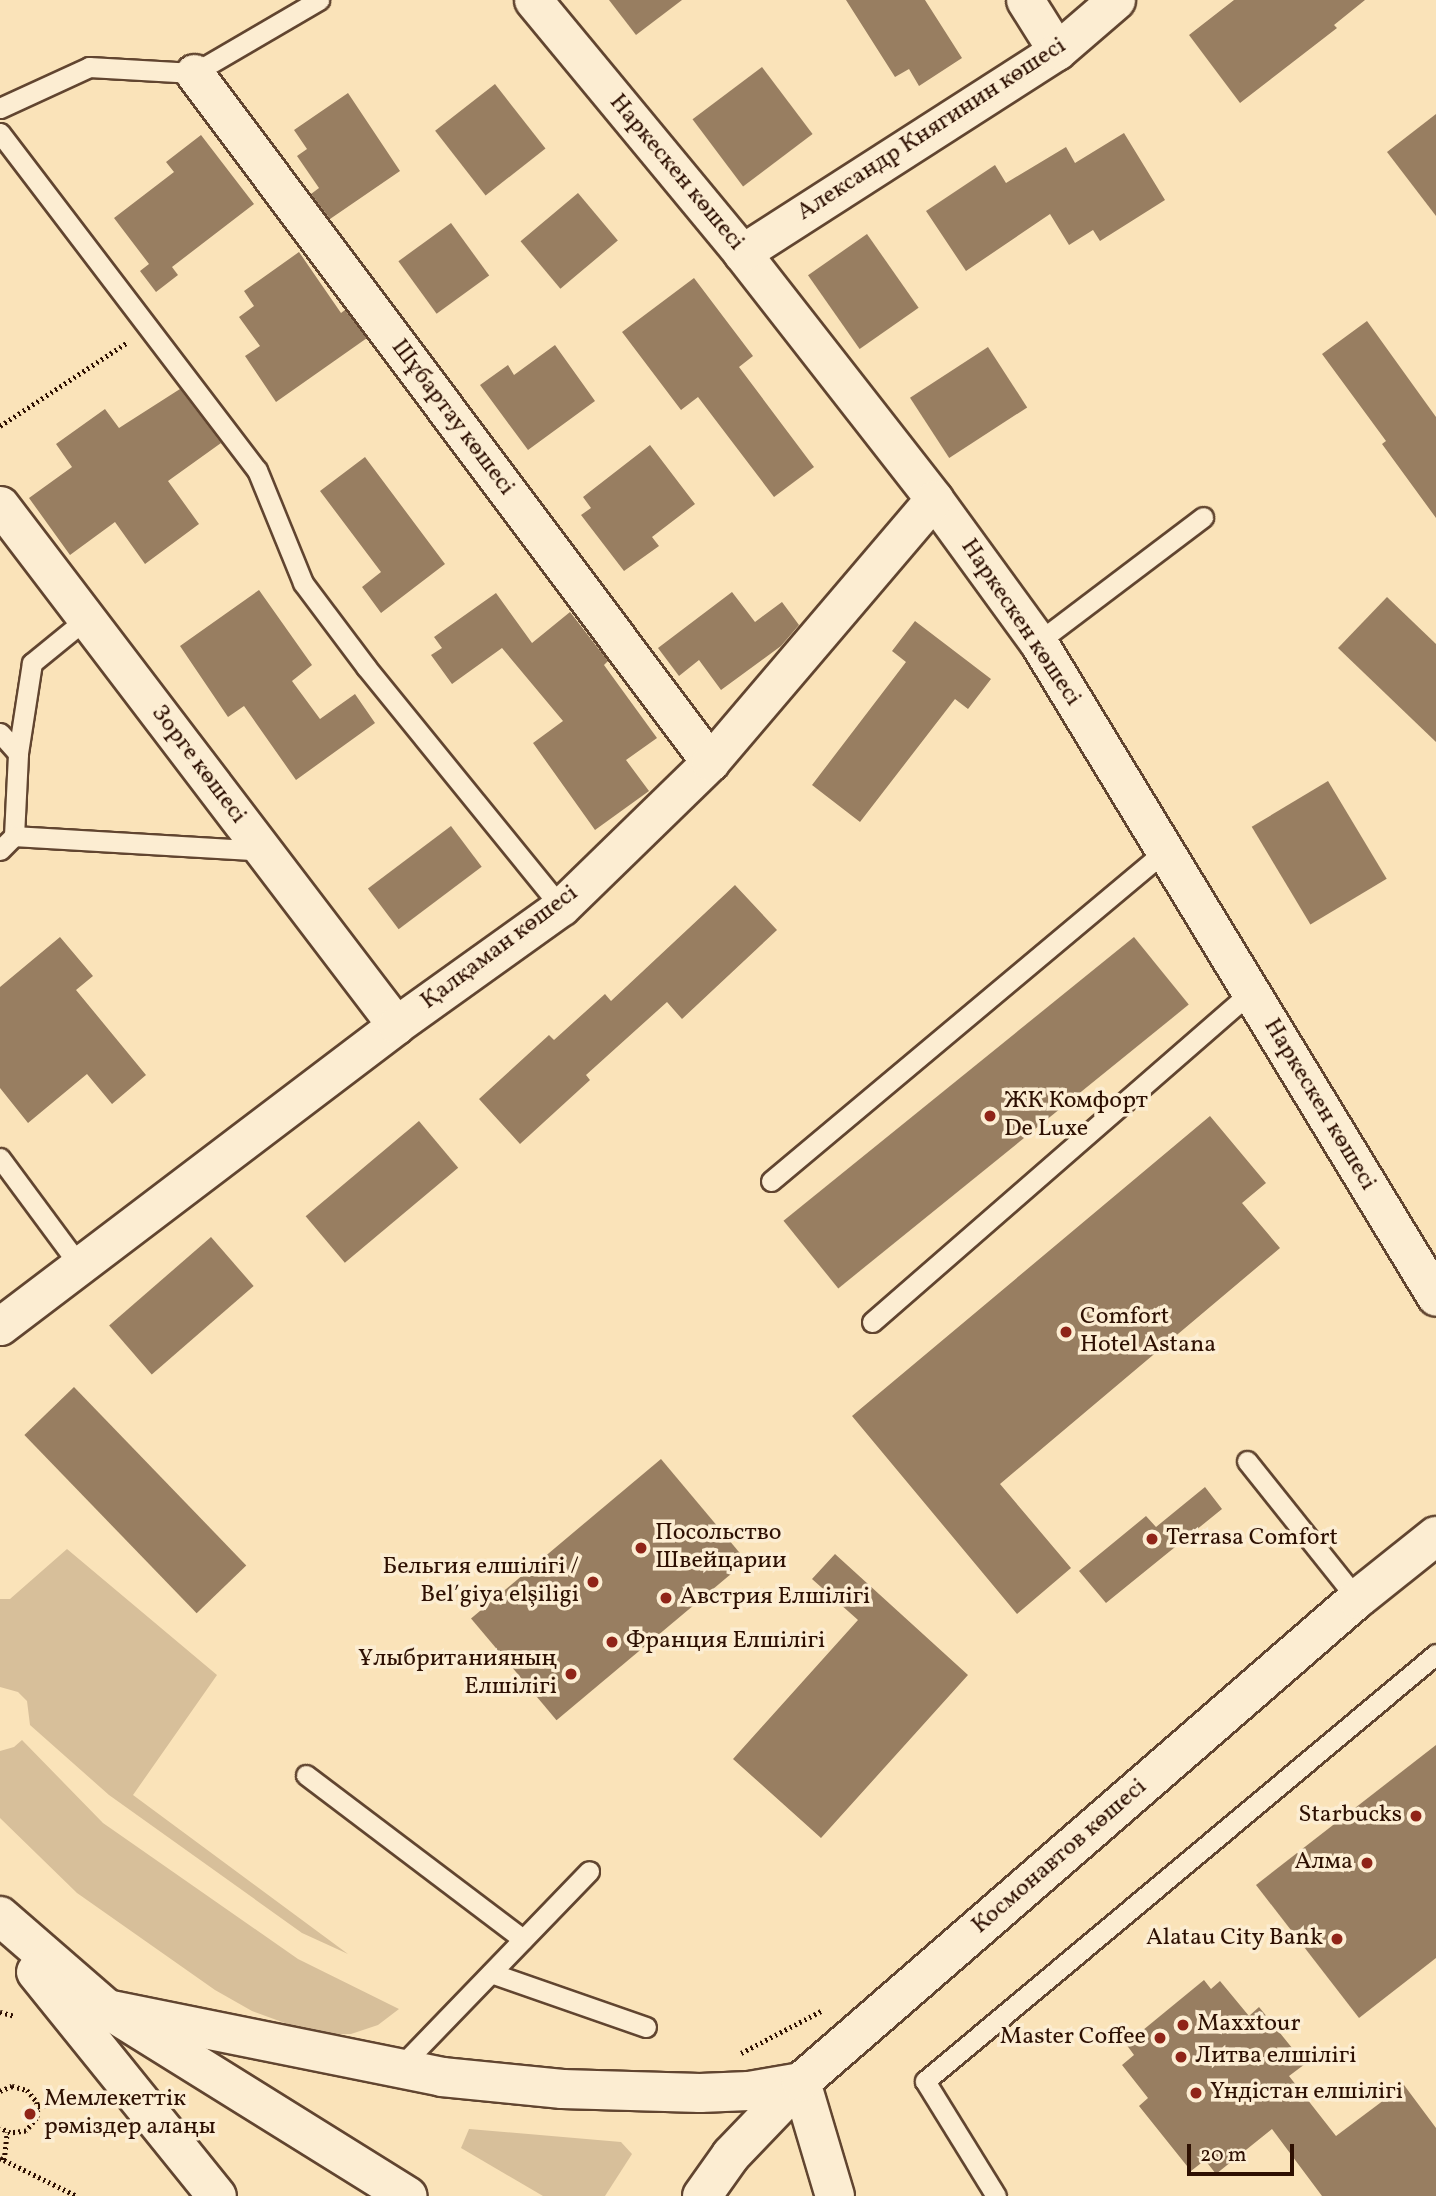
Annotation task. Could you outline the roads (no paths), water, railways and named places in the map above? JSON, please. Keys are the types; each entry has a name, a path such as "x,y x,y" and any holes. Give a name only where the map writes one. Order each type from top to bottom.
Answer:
{"street":[{"name":"Наркескен көшесі","path":"533,0 742,253 934,499 1038,642 1436,1297"},
{"path":"1025,0 1057,51"},
{"name":"Александр Княгинин көшесі","path":"742,253 1057,51 1116,0"},
{"name":"Шұбартау көшесі","path":"194,73 710,762"},
{"name":"Қалқаман көшесі","path":"0,1326 396,1025 561,907 710,762 934,499"},
{"name":"Зорге көшесі","path":"0,505 396,1025"},
{"name":"Космонавтов көшесі","path":"702,2196 731,2155 801,2082 1357,1599 1436,1536"},
{"path":"0,1916 107,2009 407,2196"},
{"path":"0,1927 217,2196"},
{"path":"107,2009 442,2077 562,2089 700,2093 749,2091 801,2082 835,2196"}],"lane":[{"path":"0,108 89,67 194,73 319,0"},
{"path":"0,133 257,470 303,583 366,667 561,907"},
{"path":"1038,642 1203,517"},
{"path":"86,620 32,663 7,843 264,851"},
{"path":"0,733 18,753"},
{"path":"771,1181 1165,851"},
{"path":"872,1322 1251,992"},
{"path":"0,1158 80,1266"},
{"path":"1247,1461 1357,1599"},
{"path":"996,2196 925,2081 1436,1654"},
{"path":"306,1775 523,1939"},
{"path":"398,2069 589,1871"},
{"path":"491,1973 646,2027"}],"place":[{"name":"ЖК Комфорт De Luxe","path":"990,1116"},
{"name":"Comfort Hotel Astana","path":"1066,1332"},
{"name":"Terrasa Comfort","path":"1152,1539"},
{"name":"Посольство Швейцарии","path":"641,1548"},
{"name":"Бельгия елшілігі / Belʹgiya elşiligi","path":"593,1582"},
{"name":"Австрия Елшілігі","path":"666,1598"},
{"name":"Франция Елшілігі","path":"612,1642"},
{"name":"Ұлыбританияның Елшілігі","path":"571,1674"},
{"name":"Starbucks","path":"1416,1816"},
{"name":"Алма","path":"1367,1863"},
{"name":"Alatau City Bank","path":"1337,1939"},
{"name":"Maxxtour","path":"1183,2025"},
{"name":"Master Coffee","path":"1160,2038"},
{"name":"Литва елшілігі","path":"1181,2057"},
{"name":"Үндістан елшілігі","path":"1196,2093"},
{"name":"Мемлекеттік рәміздер алаңы","path":"30,2114"}]}
